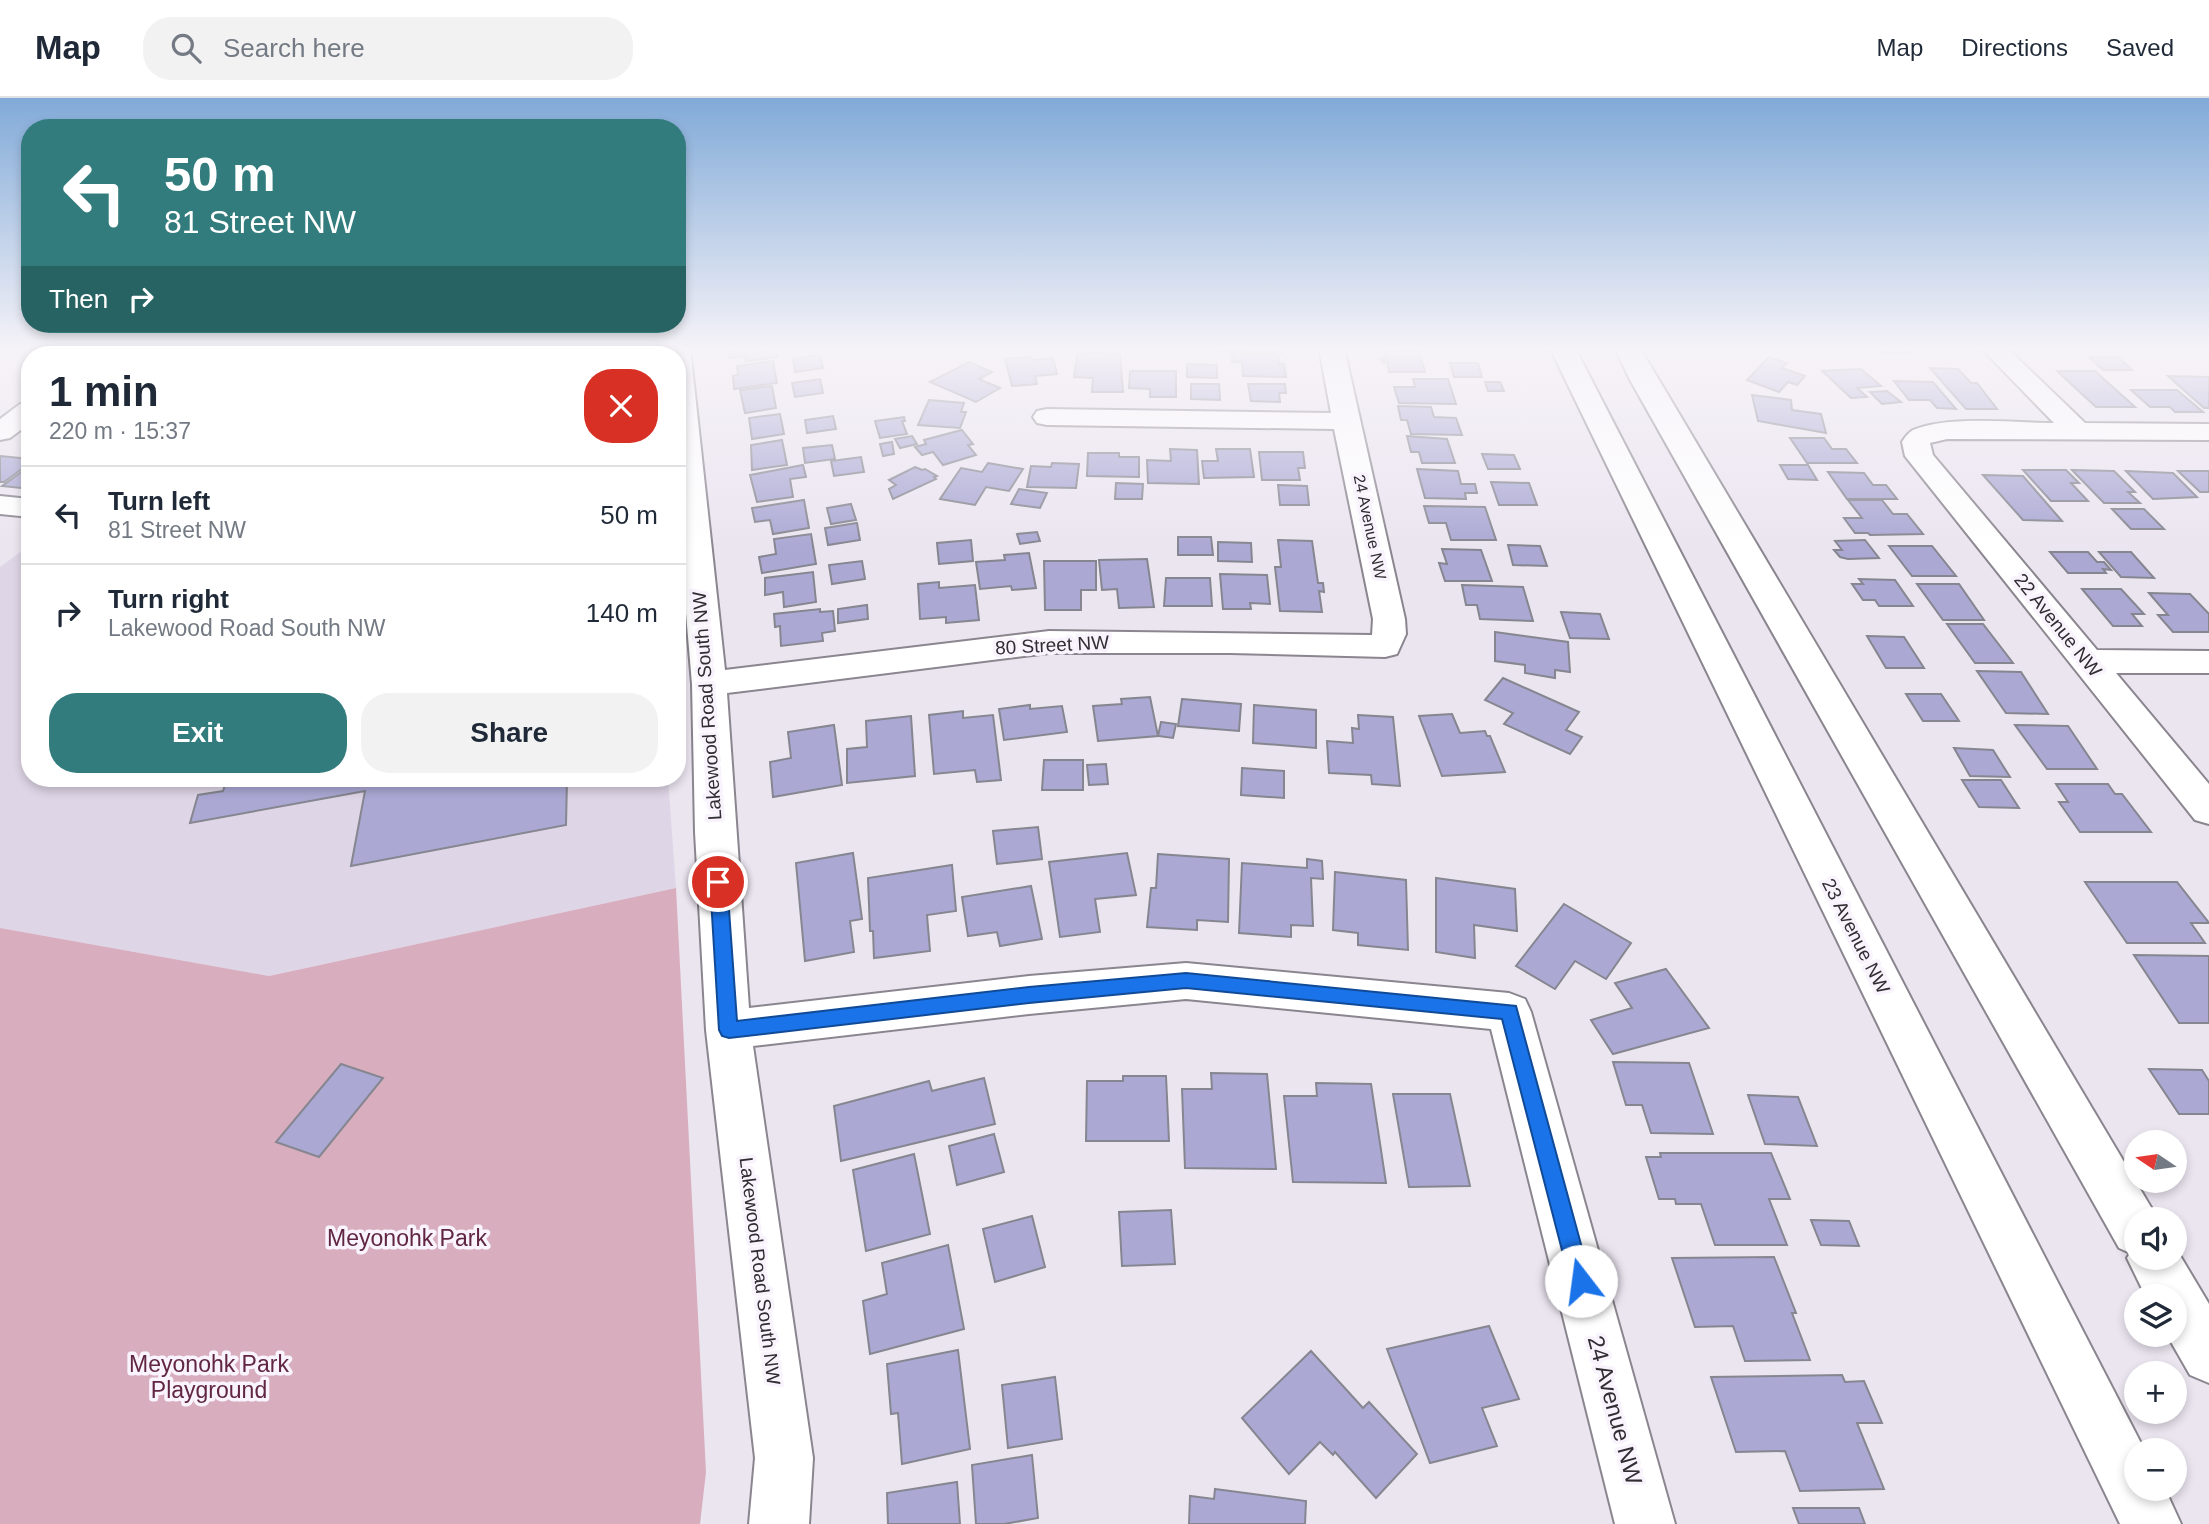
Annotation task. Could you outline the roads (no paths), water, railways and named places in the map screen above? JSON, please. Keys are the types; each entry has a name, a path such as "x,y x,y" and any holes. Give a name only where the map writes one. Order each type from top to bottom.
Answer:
{"street":[{"name":"24 Avenue NW","path":"1344,415 1368,515 1389,619 1389,634"},
{"name":"23 Avenue NW","path":"1595,415 2151,1524"},
{"path":"1664,415 2124,1209"},
{"path":"2060,415 2078,432 2209,432"},
{"path":"0,432 21,417"},
{"path":"1046,417 1345,421"},
{"name":"22 Avenue NW","path":"2078,432 1947,431 1920,438 1916,442 1919,456 2209,810"},
{"name":"Lakewood Road South NW","path":"686,503 709,684 715,832 729,1030 784,1458 779,1524"},
{"path":"0,505 21,507"},
{"name":"80 Street NW","path":"709,684 1049,642 1230,642 1385,646 1389,634"},
{"path":"2087,661 2209,662"},
{"name":"24 Avenue NW","path":"729,1030 1029,995 1186,981 1510,1012 1645,1524"},
{"path":"2187,1318 2209,1356"}],"park label":[{"name":"Meyonohk Park","path":"407,1238"},
{"name":"Meyonohk Park Playground","path":"209,1377"}]}
